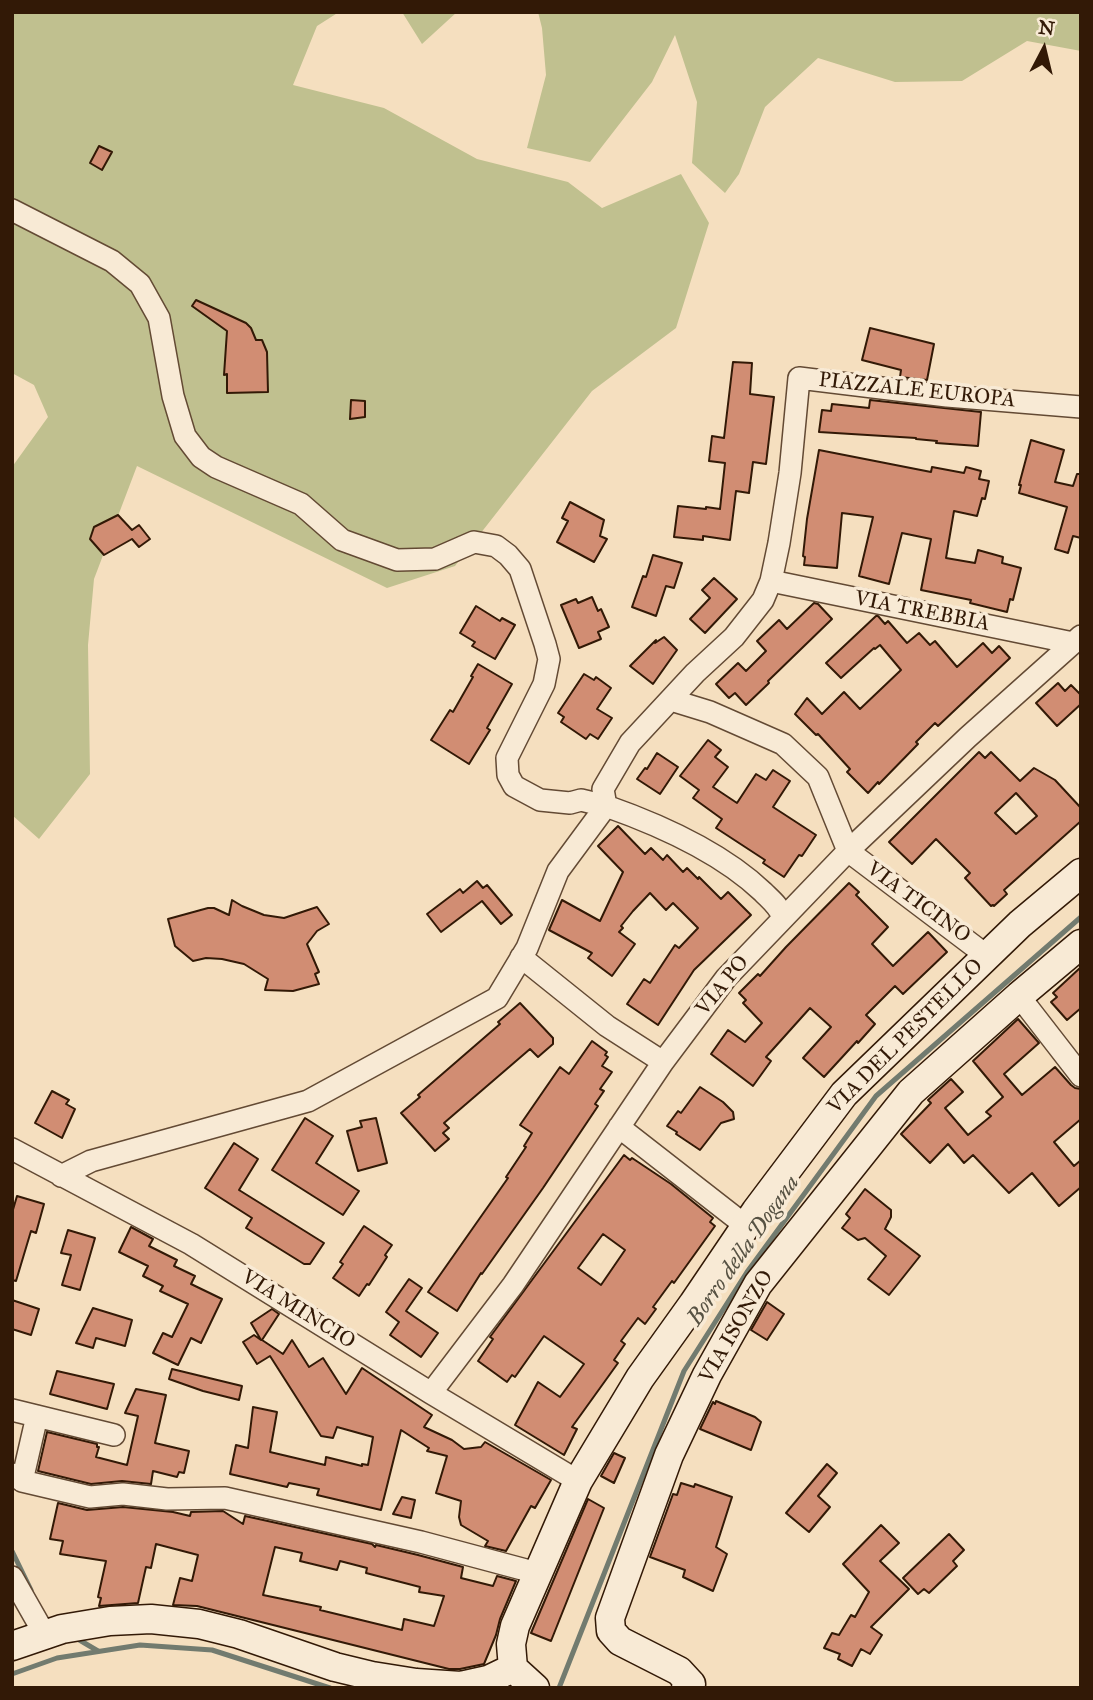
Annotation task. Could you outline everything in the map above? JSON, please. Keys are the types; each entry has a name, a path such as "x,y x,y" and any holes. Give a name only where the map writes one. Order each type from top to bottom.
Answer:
{"street":[{"path":"12,210 113,261 140,285 159,317 173,396 185,436 201,457 225,472 301,504 342,540 397,560 435,559 474,542 496,546 508,555 520,569 549,659 544,684 507,758 508,775 514,786 540,800 570,803 581,800 606,806 663,829 734,867 780,909 783,917"},
{"name":"PIAZZALE EUROPA","path":"606,806 603,789 630,743 695,673 734,637 763,600 771,582 779,543 790,473 799,378 947,396 1081,407"},
{"name":"VIA TREBBIA","path":"771,582 1077,639"},
{"name":"VIA PO","path":"431,1393 513,1284 663,1062 726,978 849,851 968,737 1077,639"},
{"path":"671,700 710,712 783,744 818,777 849,851"},
{"path":"61,1176 91,1161 309,1101 497,999 527,948 558,871 606,806"},
{"name":"VIA TICINO","path":"849,851 988,956"},
{"name":"VIA DEL PESTELLO","path":"513,1668 512,1644 515,1626 578,1481 640,1378 746,1226 844,1094 1020,924 1081,873"},
{"name":"VIA ISONZO","path":"686,1688 691,1684 680,1671 620,1641 611,1631 610,1618 669,1455 707,1375 758,1284 911,1092 1081,944"},
{"path":"521,957 607,1026 663,1062"},
{"path":"1019,996 1081,1076"},
{"path":"619,1128 746,1226"},
{"name":"VIA MINCIO","path":"12,1149 191,1244 578,1481"},
{"path":"12,1410 114,1435"},
{"path":"37,1416 17,1478 90,1497 123,1494 167,1499 225,1498 421,1542 537,1573"},
{"path":"12,1577 45,1634"},
{"path":"12,1646 62,1629 110,1621 150,1619 199,1624 239,1634 335,1667 372,1676 461,1686 488,1680 513,1668 535,1688"}],"green space":[{"path":"12,12 339,12 317,26 293,85 384,108 477,159 568,182 602,208 681,174 709,223 676,328 592,391 455,566 387,588 137,466 94,579 88,645 90,774 39,839 12,815 12,467 48,417 34,385 12,373"},
{"path":"402,12 457,12 422,44"},
{"path":"538,12 1081,12 1081,51 1027,41 962,81 895,82 818,58 765,107 739,174 725,193 692,163 697,102 675,35 652,82 590,162 527,148 546,75"}],"building":[{"path":"99,146 112,152 102,170 90,163"},
{"path":"196,300 246,323 256,340 262,340 267,352 268,392 227,393 227,374 224,375 227,331 192,306"},
{"path":"870,328 934,344 927,380 900,377 901,370 862,360"},
{"path":"733,362 752,363 750,394 774,397 766,464 753,462 749,493 736,491 730,540 703,536 703,540 674,537 678,506 720,509 725,463 709,461 712,436 724,438"},
{"path":"351,400 365,401 365,417 350,419"},
{"path":"870,400 981,412 978,446 936,443 937,441 916,438 819,432 822,410 831,411 832,404 869,408"},
{"path":"1031,440 1064,450 1055,482 1073,486 1077,474 1081,474 1081,538 1073,536 1068,553 1055,549 1067,507 1019,493"},
{"path":"819,450 931,472 932,467 964,473 966,467 981,471 979,479 989,481 985,499 982,498 977,516 954,511 946,558 975,563 978,550 1003,557 1002,563 1021,568 1007,612 970,603 971,600 921,590 931,539 902,533 889,584 859,576 873,517 842,513 837,568 804,565 807,519"},
{"path":"570,502 604,520 600,536 607,539 594,562 557,542 568,521 562,518"},
{"path":"118,515 132,530 139,525 150,539 139,547 132,539 104,555 90,539 94,527"},
{"path":"653,555 682,563 674,588 666,586 656,616 632,607"},
{"path":"714,578 737,599 705,633 690,619 710,598 702,590"},
{"path":"592,597 609,627 598,632 601,639 579,648 561,605 576,599 578,603"},
{"path":"814,603 832,619 746,705 735,693 729,698 716,684 738,663 746,671 766,651 757,641 779,620 787,629"},
{"path":"476,606 500,621 502,618 515,625 495,659 472,646 475,642 460,633"},
{"path":"876,616 885,624 888,621 907,643 919,633 930,645 935,641 957,667 983,643 992,653 999,646 1010,658 938,726 935,723 916,742 918,744 868,793 847,772 850,769 818,734 795,714 807,698 822,714 844,692 860,709 901,670 880,645 841,678 826,663"},
{"path":"664,637 677,650 653,684 630,666 656,640 655,643"},
{"path":"478,664 512,684 487,728 490,730 469,764 431,740 450,710 453,712"},
{"path":"584,674 594,680 596,677 611,688 597,709 612,718 598,739 590,734 586,739 561,722 564,717 558,713"},
{"path":"1058,683 1065,691 1071,685 1081,695 1081,704 1057,726 1036,703"},
{"path":"708,740 721,750 715,757 728,767 713,787 737,803 756,774 766,780 773,770 790,781 773,807 816,835 784,877 763,863 765,860 716,828 722,819 693,798 699,790 680,776"},
{"path":"979,752 985,758 991,752 1020,781 1034,768 1055,780 1081,808 1081,821 1004,890 1007,894 994,906 965,878 970,873 936,839 912,864 889,842","holes":["1016,793 1037,816 1016,834 995,813"]},
{"path":"657,753 678,767 660,794 637,779"},
{"path":"618,826 645,854 651,848 663,860 667,855 683,872 687,868 698,879 699,877 721,899 728,892 751,915 694,970 658,1025 627,1004 644,979 650,983 675,945 679,948 698,928 673,903 666,910 650,893 633,911 619,932 635,944 612,976 588,958 592,953 549,930 562,900 600,921 623,872 598,846"},
{"path":"477,881 483,888 487,885 512,915 501,924 482,901 441,932 427,914 460,889 463,893"},
{"path":"849,883 859,892 856,895 888,927 872,944 893,966 928,932 947,952 903,994 895,986 866,1015 875,1024 824,1077 803,1058 831,1027 810,1008 766,1057 771,1061 753,1086 711,1054 728,1030 745,1042 762,1023 743,1003 746,1000 739,993 758,974 760,976"},
{"path":"232,900 264,915 284,918 317,907 329,924 317,931 307,944 319,972 315,974 319,984 293,991 265,990 268,979 244,964 206,958 193,961 175,946 168,919 208,908 229,915"},
{"path":"1081,967 1081,1008 1067,1020 1051,1002 1057,997 1053,993"},
{"path":"520,1003 553,1038 553,1044 538,1057 530,1049 444,1123 449,1128 443,1133 449,1139 435,1151 401,1113"},
{"path":"1018,1019 1039,1043 1004,1074 1022,1095 1055,1067 1071,1085 1081,1089 1081,1119 1054,1142 1074,1166 1081,1160 1081,1187 1059,1206 1032,1173 1009,1193 973,1155 964,1163 948,1144 930,1163 901,1134 931,1103 928,1100 951,1079 963,1092 945,1108 968,1135 991,1116 986,1112 1003,1097 973,1061"},
{"path":"592,1041 607,1052 605,1055 608,1057 602,1066 612,1072 600,1089 604,1091 595,1104 598,1106 457,1311 428,1292 508,1178 506,1177 526,1147 524,1146 532,1133 520,1125 560,1067 569,1074"},
{"path":"700,1087 723,1102 733,1112 734,1119 721,1123 700,1150 667,1126 678,1111 681,1113"},
{"path":"52,1091 69,1100 66,1104 75,1109 62,1138 35,1123"},
{"path":"305,1118 333,1136 316,1163 359,1191 343,1215 272,1170"},
{"path":"376,1118 387,1163 358,1171 347,1131 362,1127 360,1121"},
{"path":"234,1143 258,1159 239,1190 324,1243 310,1264 304,1264 246,1228 252,1218 205,1188"},
{"path":"624,1155 671,1184 713,1218 710,1222 715,1226 653,1307 656,1309 645,1324 638,1318 621,1341 625,1344 614,1360 618,1363 572,1427 577,1429 564,1455 515,1425 538,1382 560,1397 584,1364 544,1336 515,1377 512,1375 507,1382 478,1361 493,1339 490,1337","holes":["603,1234 625,1250 601,1285 578,1268"]},
{"path":"865,1189 891,1210 891,1217 885,1229 920,1256 889,1295 868,1279 886,1256 865,1238 858,1240 842,1228 850,1218 846,1214"},
{"path":"17,1196 44,1204 36,1233 31,1231 16,1281 12,1280 12,1213"},
{"path":"364,1226 392,1245 369,1285 367,1284 359,1296 333,1278 343,1264 340,1262"},
{"path":"131,1227 153,1239 149,1246 177,1260 174,1266 195,1276 191,1284 222,1299 201,1343 191,1338 178,1365 153,1353 163,1333 172,1337 188,1304 160,1291 163,1286 143,1276 148,1266 119,1252"},
{"path":"68,1230 95,1238 80,1290 62,1285 71,1255 61,1253"},
{"path":"409,1279 422,1288 406,1311 438,1333 421,1357 390,1335 399,1322 386,1312"},
{"path":"12,1300 39,1309 31,1335 12,1329"},
{"path":"767,1302 784,1314 767,1340 751,1330"},
{"path":"93,1308 132,1320 125,1346 96,1338 93,1348 76,1343"},
{"path":"272,1309 279,1314 262,1340 283,1354 292,1340 309,1367 323,1358 346,1394 362,1368 432,1415 424,1427 452,1440 464,1449 481,1447 485,1442 551,1480 535,1508 531,1506 506,1551 485,1546 488,1541 461,1525 461,1501 436,1493 447,1456 427,1451 429,1448 401,1430 381,1510 317,1495 319,1489 289,1483 287,1487 230,1474 236,1445 248,1448 253,1407 277,1412 270,1452 325,1465 326,1457 362,1466 368,1465 373,1437 337,1427 333,1438 321,1436 270,1356 257,1364 243,1342 254,1335 261,1340 251,1323"},
{"path":"172,1369 242,1386 239,1400 169,1379"},
{"path":"57,1371 114,1384 107,1409 50,1394"},
{"path":"136,1389 166,1395 155,1443 189,1451 184,1473 179,1472 177,1477 153,1471 151,1484 122,1481 91,1484 38,1471 47,1432 97,1444 99,1447 96,1457 127,1465 138,1416 125,1413"},
{"path":"716,1401 761,1422 751,1450 700,1429 713,1402 715,1404"},
{"path":"614,1453 625,1458 614,1483 601,1476"},
{"path":"827,1464 837,1473 818,1496 830,1507 809,1532 786,1513"},
{"path":"681,1483 694,1487 695,1484 732,1497 716,1547 727,1554 713,1591 683,1577 685,1570 650,1557 673,1494 677,1495"},
{"path":"402,1497 415,1500 411,1518 393,1514"},
{"path":"588,1499 604,1508 551,1641 531,1633"},
{"path":"58,1503 87,1510 123,1507 190,1516 191,1512 223,1511 243,1524 245,1516 463,1567 461,1578 493,1586 497,1576 516,1581 484,1664 449,1669 197,1606 173,1605 180,1578 192,1581 198,1555 156,1544 151,1568 146,1567 138,1603 99,1606 101,1598 98,1597 106,1561 60,1554 63,1541 50,1539","holes":["275,1547 302,1553 300,1561 337,1570 340,1561 367,1568 366,1573 420,1587 419,1592 444,1596 434,1626 404,1619 402,1630 320,1610 321,1607 263,1595"]},
{"path":"881,1525 899,1543 880,1561 909,1589 871,1627 882,1635 870,1654 861,1649 852,1666 838,1659 840,1654 824,1648 832,1633 839,1635 851,1615 855,1617 869,1592 843,1564"},
{"path":"949,1534 964,1550 953,1561 957,1566 929,1593 924,1589 918,1594 903,1578"}],"waterway":[{"name":"Borro della Dogana","path":"559,1688 684,1371 747,1272 876,1096 1081,917"},
{"path":"12,1551 31,1590"},
{"path":"76,1638 98,1651"},
{"path":"12,1674 57,1658 140,1645 212,1650 330,1688"}]}
